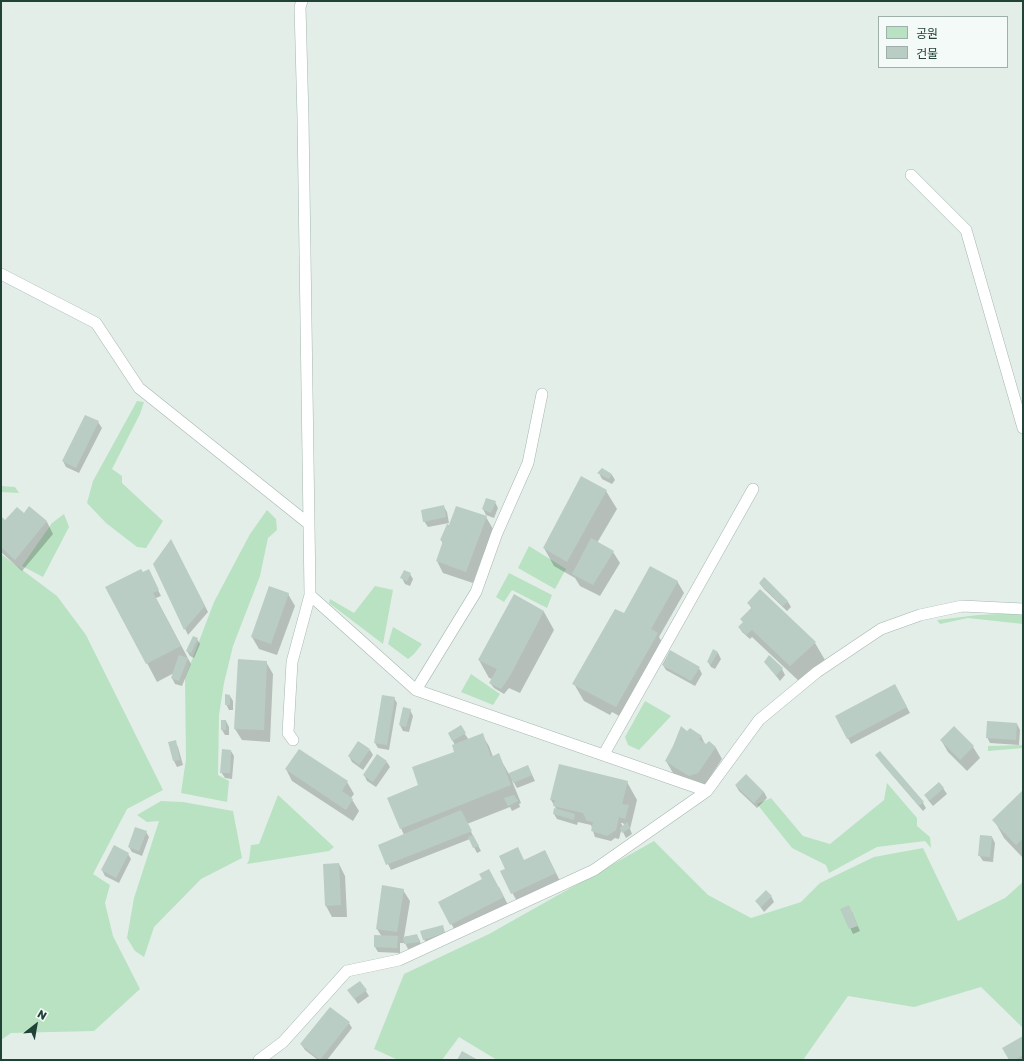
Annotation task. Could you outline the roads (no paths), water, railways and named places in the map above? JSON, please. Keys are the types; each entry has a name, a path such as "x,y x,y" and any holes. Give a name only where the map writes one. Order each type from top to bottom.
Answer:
{"lane":[{"path":"293,740 288,733 292,662 310,595 304,134 300,7 302,1"},
{"path":"911,175 966,230 1023,428"},
{"path":"1,274 96,323 138,388 310,524"},
{"path":"416,690 476,592 497,533 528,463 542,394"},
{"path":"604,754 753,489"},
{"path":"310,595 416,690 707,790"},
{"path":"259,1060 283,1042 347,971 399,960 594,870 707,790 759,720 816,672 881,629 920,615 962,606 1023,610"}]}
